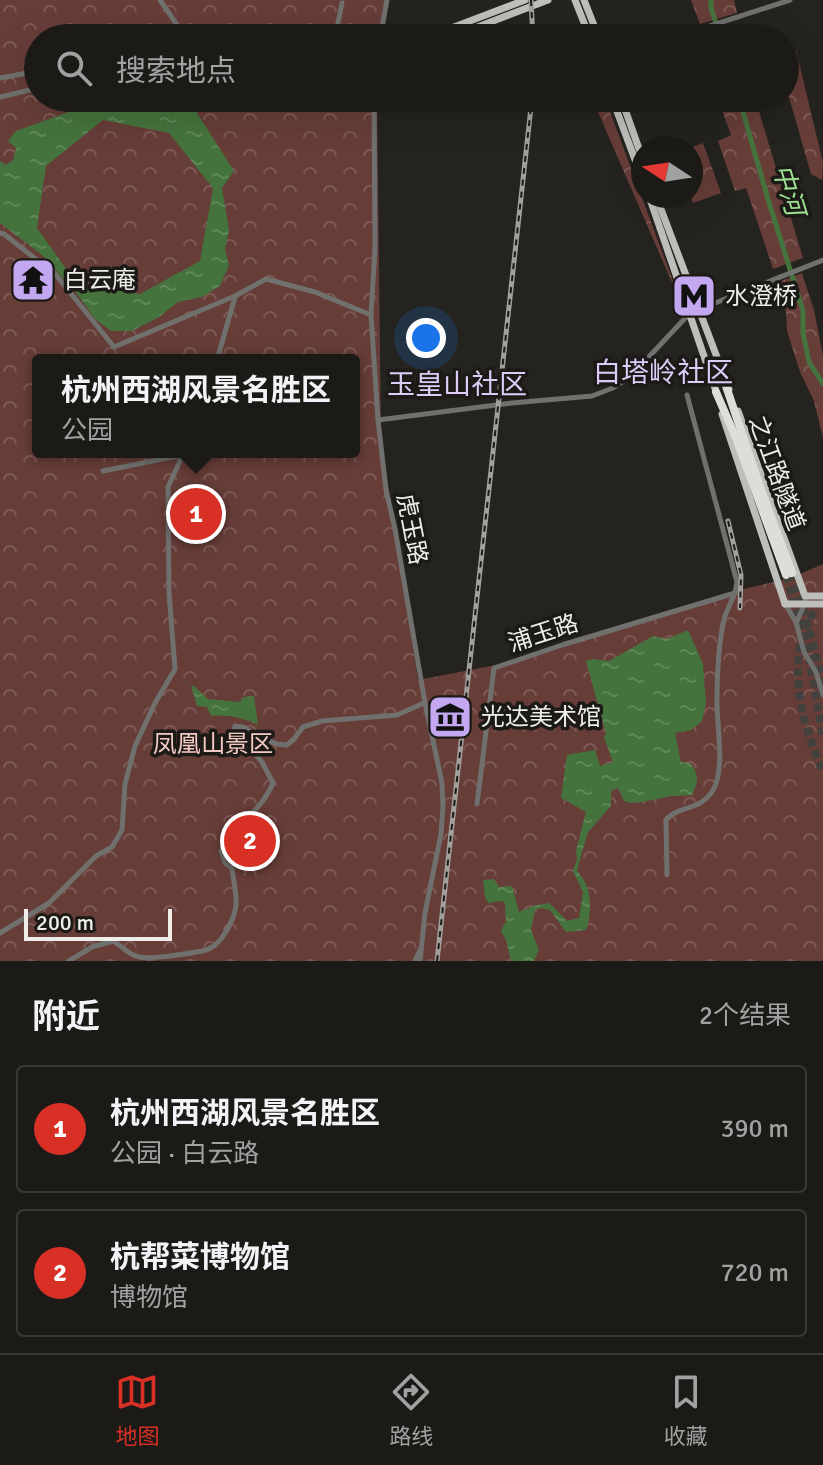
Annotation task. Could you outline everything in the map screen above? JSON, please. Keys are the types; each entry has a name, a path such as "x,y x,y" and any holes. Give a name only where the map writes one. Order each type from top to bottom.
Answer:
{"highway":[{"name":"之江路隧道","path":"716,392 789,574 726,386"}],"main road":[{"path":"462,24 525,0"},
{"path":"485,24 548,0"},
{"path":"575,0 584,24"},
{"path":"584,0 593,24"},
{"path":"617,112 631,149"},
{"path":"626,112 634,136"},
{"path":"653,208 785,604 823,596"},
{"path":"661,208 726,386 732,393 805,599"},
{"path":"805,599 823,604"}],"street":[{"path":"160,0 176,24"},
{"path":"383,24 387,0"},
{"path":"714,24 790,0"},
{"path":"338,24 342,3"},
{"path":"0,78 24,74"},
{"path":"0,97 24,91"},
{"name":"虎玉路","path":"374,112 375,248 371,315 378,420 386,490 442,783 441,834 418,961"},
{"path":"0,233 56,275 114,347 235,296 266,279 315,292 371,315"},
{"path":"378,420 592,396 604,392 630,377 690,313 823,260"},
{"path":"219,354 235,296"},
{"path":"667,875 666,820 706,798 713,790 718,774 717,678 725,617 738,585 687,395"},
{"path":"103,471 164,458"},
{"path":"0,933 49,903 96,856 112,847 122,830 125,784 135,746 175,669 169,593 168,487 181,458"},
{"name":"浦玉路","path":"477,804 494,668 735,593"},
{"path":"796,622 805,599"},
{"path":"785,604 796,622 804,652 816,672 823,695"},
{"path":"69,961 92,947 113,941 140,958 209,949 217,944 233,917 236,903 232,868 225,863 221,851 227,840 258,807 273,783 262,762 246,743 236,737 235,726 277,744 287,745 303,727 322,721 397,715 425,703"}],"green space":[{"name":"凤凰山景区","path":"0,0 388,0 384,24 24,24 24,112 377,112 381,439 418,680 511,662 731,592 791,578 823,564 823,961 0,961"},
{"path":"691,0 734,0 737,13 700,24"},
{"path":"799,63 823,163 822,180 811,174 793,112 799,112"},
{"path":"598,112 610,112 631,168 631,188"},
{"path":"723,112 759,112 803,258 773,269 746,188 735,191 718,141 731,135"},
{"path":"703,143 721,193 703,199"},
{"path":"640,208 646,208 683,308"},
{"path":"802,273 814,310 823,356 823,438 814,401 800,372 787,331 786,312 776,283"}],"water":[{"path":"68,112 196,112 234,171 222,188 229,230 225,250 229,265 220,286 202,297 178,302 159,317 132,331 111,331 95,319 42,255 0,223 0,161 6,165 13,160 16,148 8,141 16,131","holes":["103,120 169,133 213,188 200,261 140,294 77,284 37,228 46,166"]},
{"path":"688,630 703,664 706,703 702,721 691,730 675,733 681,762 690,763 697,775 692,795 631,803 624,801 618,788 611,791 611,806 588,832 577,870 589,893 590,913 586,930 566,932 550,910 535,910 531,930 539,950 534,961 511,961 501,931 506,921 505,903 488,903 483,880 494,879 499,887 512,886 519,912 549,903 567,921 579,918 583,892 573,871 586,812 561,798 567,755 595,750 600,766 613,762 604,738 606,734 586,661 609,661 653,636 667,639"},
{"path":"191,686 208,699 240,702 243,697 254,696 258,725 235,717 211,716 207,707 197,706"}],"waterway":[{"name":"中河","path":"711,0 716,24"},
{"name":"中河","path":"743,112 803,311 803,333 809,362 823,384"}],"tunnel":[{"path":"792,573 823,686"},
{"path":"786,575 807,647 823,735"},
{"path":"820,601 802,636 798,675 806,725 823,772"}],"railway":[{"path":"531,0 532,24"},
{"path":"437,961 530,112"},
{"path":"728,521 741,575 740,608"}],"place":[{"name":"白云庵","path":"33,280"},
{"name":"水澄桥","path":"694,296"},
{"name":"杭州西湖风景名胜区","path":"196,514"},
{"name":"光达美术馆","path":"450,717"},
{"name":"杭帮菜博物馆","path":"250,841"}],"district":[{"name":"白塔岭社区","path":"663,373"},
{"name":"玉皇山社区","path":"457,385"}]}
